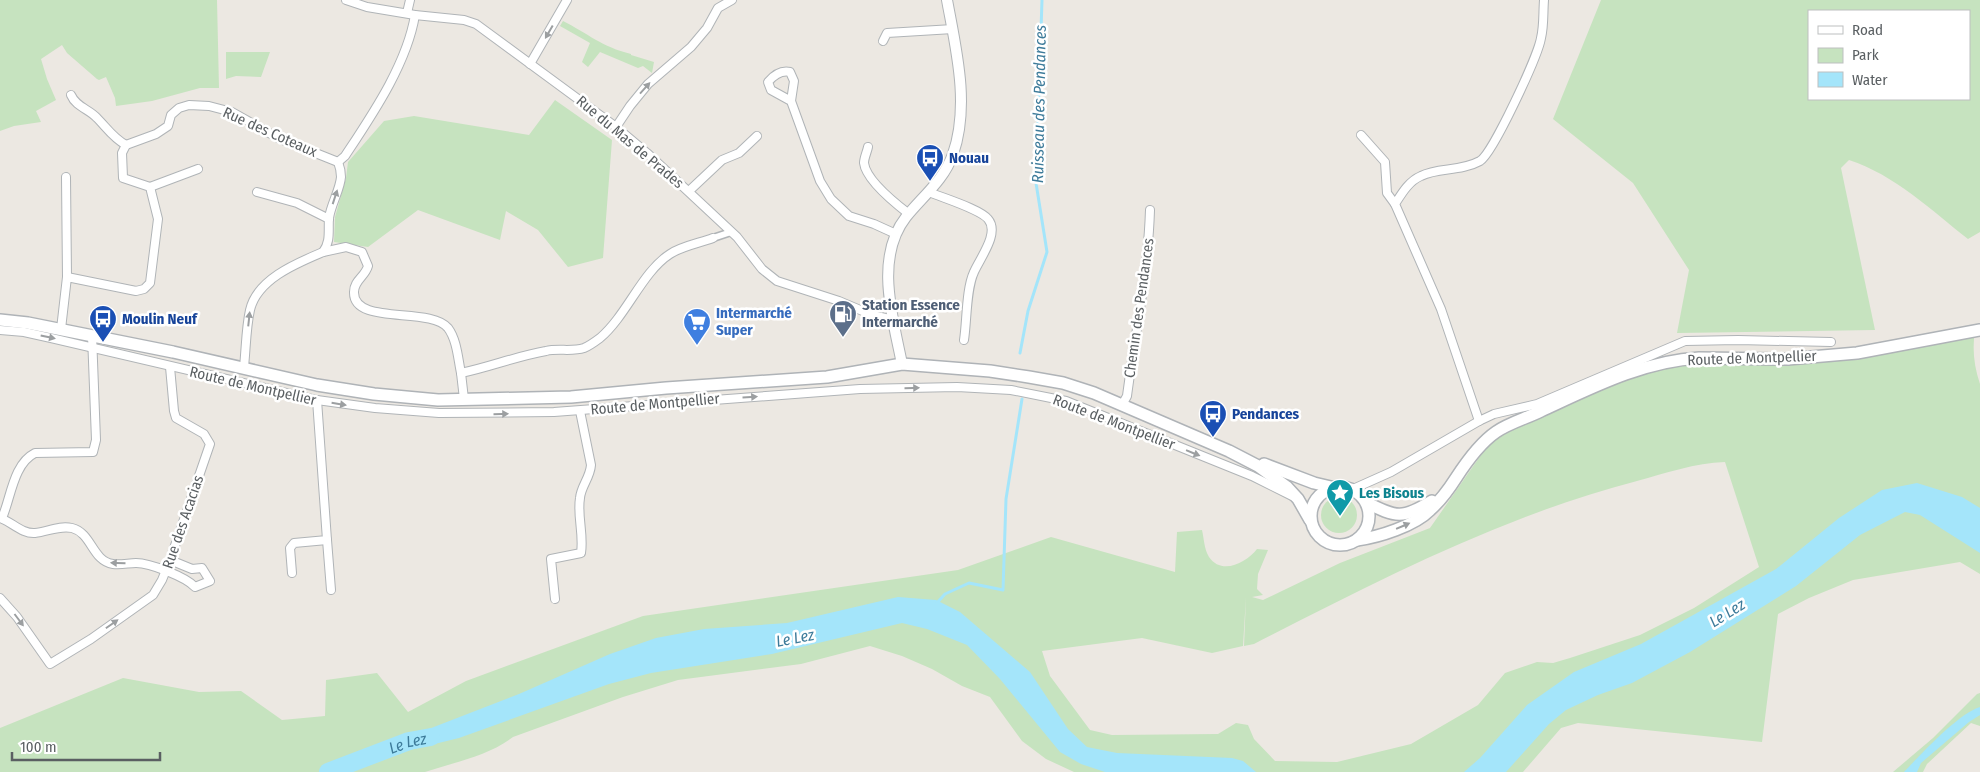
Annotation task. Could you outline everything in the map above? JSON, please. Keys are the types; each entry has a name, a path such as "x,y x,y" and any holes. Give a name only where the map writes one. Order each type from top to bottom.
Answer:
{"main road":[{"name":"Route de Montpellier","path":"0,320 92,335 346,390 438,400 571,397 666,388 827,377 902,364 990,371 1063,382 1094,393 1229,452 1314,483 1331,487"},
{"name":"Route de Montpellier","path":"1357,540 1374,537 1420,518 1444,494 1476,451 1497,432 1605,382 1650,367 1687,358 1788,358 1857,353 1980,330"},
{"name":"Route de Montpellier","path":"1229,452 1270,473 1287,487 1298,499 1310,520"},
{"path":"1341,486 1353,489 1366,502 1369,518 1367,527 1357,540 1341,545 1324,541 1313,528 1310,520 1311,511 1317,496 1331,487 1341,486"},
{"name":"Route de Montpellier","path":"1366,502 1387,513 1398,515 1413,512 1444,494"}],"street":[{"name":"Rue du Mas de Prades","path":"346,0 367,7 464,20 476,24 616,127 689,190 731,232 762,269 777,281 839,301 872,315 894,320"},
{"path":"323,252 328,242 329,219 341,180 341,170 338,162 345,156 379,103 409,42 410,0"},
{"path":"530,64 567,0"},
{"path":"713,0 718,8"},
{"path":"616,127 648,84 696,41 707,28 718,8 732,0"},
{"path":"902,364 889,296 888,274 896,234 909,214 940,180 950,162 960,126 959,73 947,0"},
{"path":"1395,204 1406,187 1421,176 1467,167 1482,160 1491,148 1515,101 1541,40 1544,0"},
{"path":"884,41 887,33 953,29"},
{"path":"71,95 73,100 96,116 114,137 126,145 122,153 123,178 150,187 198,169"},
{"path":"791,101 820,181 830,199 849,216 896,234"},
{"name":"Rue des Coteaux","path":"126,145 156,134 168,126 171,115 179,108 189,105 209,106 232,112 278,138 338,162"},
{"path":"1362,135 1386,162 1387,193 1395,204 1440,309 1479,422"},
{"path":"689,190 722,160 739,153 758,136"},
{"path":"868,147 864,160 866,169 887,196 909,214"},
{"path":"61,329 67,277 66,177"},
{"path":"67,277 136,291 147,288 150,283 158,219 150,187"},
{"path":"257,192 297,204 329,219"},
{"path":"929,192 981,213 992,226 991,235 971,281 964,340"},
{"name":"Chemin des Pendances","path":"1122,406 1127,396 1145,264 1150,210"},
{"path":"462,373 483,369 518,356 550,350 583,348 600,338 623,312 664,259 676,250 731,232"},
{"path":"244,367 250,309 254,300 282,270 323,252 346,247 362,252 368,266 366,272 355,286 354,297 359,306 369,311 427,318 444,324 453,338 462,373 464,399"},
{"name":"Route de Montpellier","path":"0,330 24,332 317,400 375,408 468,414 580,410 860,389 957,386 1011,390 1042,395 1073,404 1252,476 1298,499"},
{"path":"92,335 96,440 93,452 35,453 28,457 18,471 1,518 25,532 35,533 70,527 84,534 101,559 113,564 145,564 189,580 195,587 210,581 202,568 192,569 170,560"},
{"path":"1353,489 1391,472 1494,414 1537,404 1685,341 1831,342"},
{"name":"Rue des Acacias","path":"0,598 17,617 50,664 152,595 158,588 170,560 210,444 204,434 176,418 170,367"},
{"path":"317,400 331,590"},
{"path":"555,599 551,558 581,553 583,544 580,497 591,473 591,465 580,410"},
{"path":"292,573 290,548 294,543 327,540"}],"green space":[{"path":"0,0 217,0 219,88 200,88 152,101 116,106 115,98 106,77 97,79 67,53 62,45 41,59 56,100 36,111 41,122 14,126 0,131"},
{"path":"1601,0 1980,0 1980,232 1968,239 1912,194 1882,175 1849,160 1841,168 1875,330 1677,333 1689,270 1633,183 1553,119"},
{"path":"563,21 612,48 654,62 652,73 643,66 638,68 600,52 588,67 582,62 590,43 560,26"},
{"path":"226,52 270,52 261,77 236,76 226,79"},
{"path":"555,100 612,140 603,258 568,267 538,230 506,211 500,240 418,210 368,247 334,242 335,217 346,178 348,162 384,121 414,116 529,135"},
{"path":"1975,331 1974,358 1980,384 1980,574 1960,562 1853,580 1809,598 1778,614 1762,742 1578,723 1561,728 1523,772 1074,772 1046,759 1022,741 990,697 962,686 932,669 902,656 870,646 801,664 678,680 623,697 513,737 482,754 425,772 0,772 0,728 123,678 199,692 241,691 282,720 325,716 326,680 377,673 408,712 466,681 643,616 958,570 1051,537 1175,572 1177,532 1202,530 1207,554 1214,563 1221,566 1234,565 1241,562 1257,549 1268,550 1258,574 1257,589 1263,595 1252,597 1263,600 1340,563 1430,528 1497,432 1605,382 1687,358 1788,359","holes":["1725,462 1759,567 1694,608 1640,635 1553,663 1537,662 1505,673 1478,705 1411,744 1337,762 1275,761 1254,739 1248,725 1236,723 1218,734 1112,735 1090,730 1050,676 1042,651 1142,638 1212,653 1243,646 1246,597 1244,646 1254,644 1394,574 1489,531 1587,495 1703,464"]},
{"path":"1339,497 1352,502 1357,515 1352,528 1339,533 1326,528 1321,515 1326,502"},
{"path":"1980,693 1980,726 1971,723 1927,764 1923,772 1893,772 1933,738"}],"water":[{"path":"1917,483 1962,497 1980,508 1980,553 1920,515 1905,512 1860,535 1796,586 1690,652 1632,683 1598,695 1566,710 1549,724 1506,772 1464,772 1480,758 1527,705 1574,672 1641,644 1776,569 1839,518 1882,490"},
{"path":"898,597 936,600 960,612 1030,672 1068,729 1087,747 1117,753 1232,758 1243,761 1256,772 1105,772 1081,764 1060,752 1000,679 967,645 927,629 902,623 772,654 651,673 609,684 459,738 410,750 408,737 519,694 610,654 656,638 704,629 787,623"},
{"path":"1980,707 1980,715 1969,722 1921,763 1917,772 1904,772 1951,726 1971,711"}],"waterway":[{"name":"Ruisseau des Pendances","path":"1020,353 1028,311 1047,252 1036,183 1042,0"},
{"name":"Ruisseau des Pendances","path":"936,604 945,594 969,583 1003,590 1006,499 1022,399"},
{"name":"Le Lez","path":"328,772 409,741 431,737"}],"place":[{"name":"Nouau","path":"930,182"},
{"name":"Station Essence Intermarché","path":"843,338"},
{"name":"Moulin Neuf","path":"103,343"},
{"name":"Intermarché Super","path":"697,346"},
{"name":"Pendances","path":"1213,438"},
{"name":"Les Bisous","path":"1340,517"}]}
